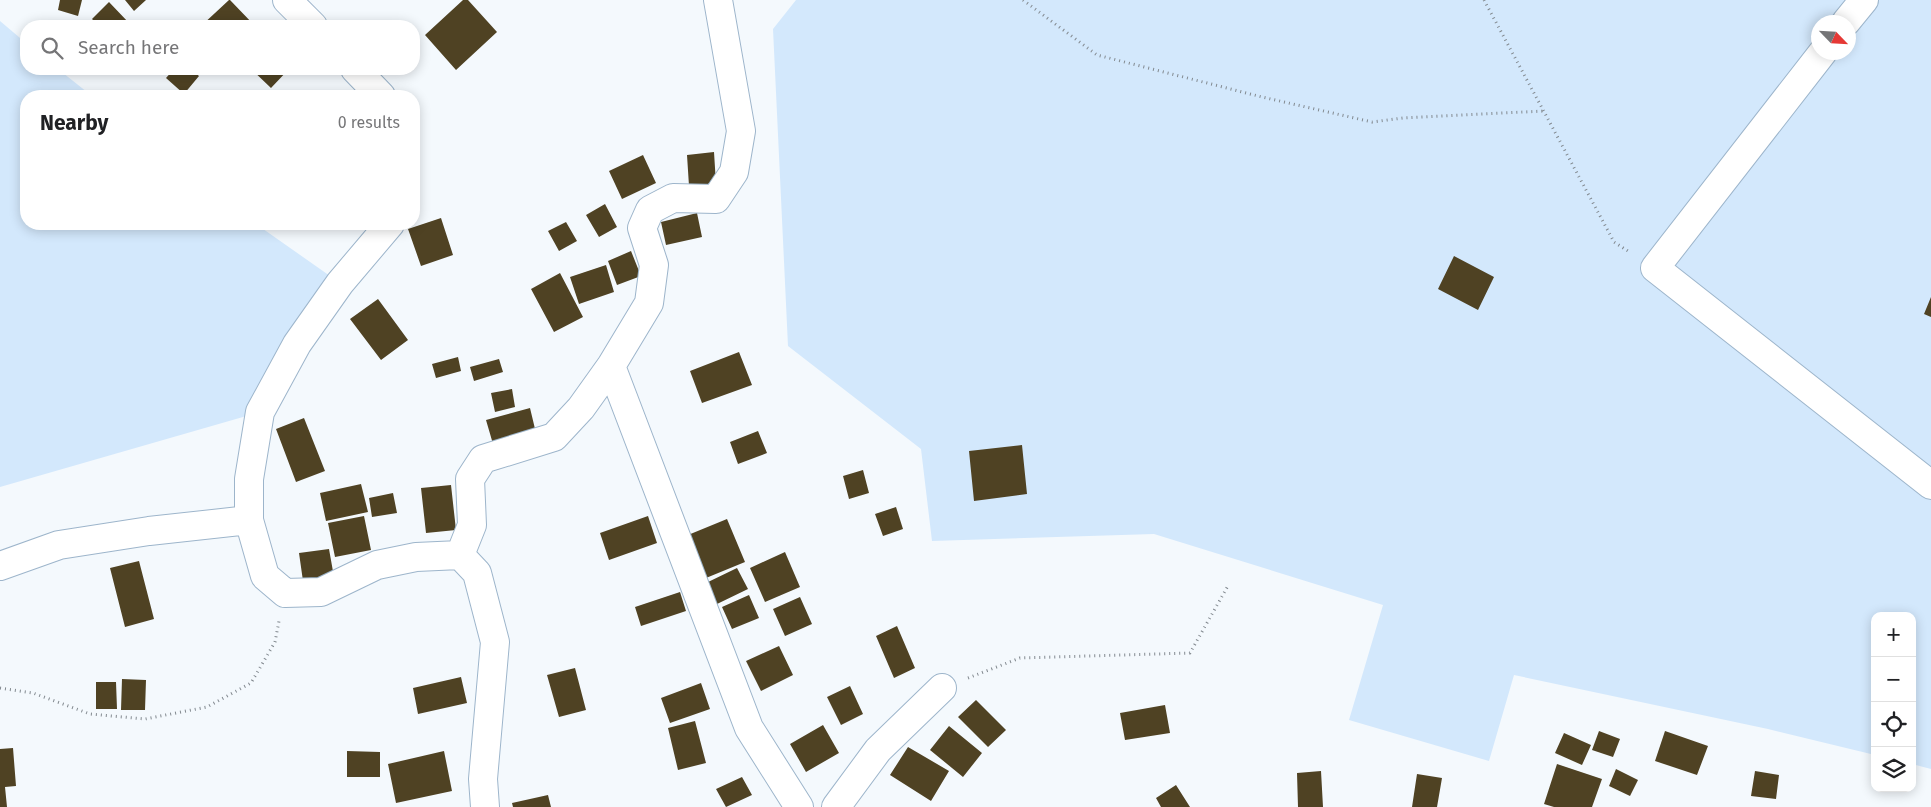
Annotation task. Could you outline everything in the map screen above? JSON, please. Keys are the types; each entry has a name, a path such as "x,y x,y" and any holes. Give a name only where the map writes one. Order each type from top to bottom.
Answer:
{"street":[{"path":"287,0 307,20"},
{"path":"460,555 472,525 470,479 483,459 554,437 581,408 611,366 650,303 654,265 642,228 650,210 673,198 716,199 734,172 741,131 718,0"},
{"path":"1852,15 1864,0"},
{"path":"1817,60 1655,268 1931,485"},
{"path":"361,75 375,90"},
{"path":"385,230 340,283 297,344 260,412 249,479 249,520 265,576 285,593 320,592 376,565 416,557 460,555 477,573 495,642 483,779 485,807"},
{"path":"611,366 749,728 800,807"},
{"path":"0,566 59,545 149,531 249,520"},
{"path":"836,807 878,750 942,688"}],"path":[{"path":"1023,0 1097,55 1262,97 1372,122 1403,118 1544,111"},
{"path":"1484,0 1614,242 1655,268"},
{"path":"942,688 1020,658 1190,653 1228,584"},
{"path":"0,688 33,694 90,714 145,719 207,707 251,683 275,642 285,593"}],"shaded area":[{"path":"796,0 1931,0 1931,769 1916,765 1916,612 1871,612 1871,754 1768,729 1514,675 1489,761 1349,720 1383,605 1154,534 932,541 921,449 788,346 773,29"},
{"path":"0,21 20,38 20,75 66,75 84,90 20,90 20,230 265,230 340,283 260,412 0,487"}],"building":[{"path":"60,0 82,0 78,16 58,10"},
{"path":"125,0 146,0 134,11"},
{"path":"229,0 249,20 207,20"},
{"path":"463,0 468,0 497,32 456,70 425,35"},
{"path":"109,2 126,20 93,20"},
{"path":"169,75 199,76 187,90 180,90 166,78"},
{"path":"257,75 283,75 271,88"},
{"path":"714,152 716,184 689,186 687,155"},
{"path":"643,155 656,183 622,199 609,171"},
{"path":"605,204 617,227 599,237 586,215"},
{"path":"697,213 702,237 666,245 661,222"},
{"path":"441,218 453,255 421,266 408,230 420,230 420,225"},
{"path":"566,222 577,241 559,251 548,231"},
{"path":"631,251 641,276 617,285 608,261"},
{"path":"1454,256 1494,277 1478,310 1438,289"},
{"path":"606,265 614,292 579,304 570,277"},
{"path":"560,273 583,317 554,332 531,289"},
{"path":"1931,297 1931,317 1924,314"},
{"path":"378,299 408,340 381,360 350,319"},
{"path":"739,352 752,385 702,403 690,371"},
{"path":"458,357 461,371 436,378 432,364"},
{"path":"499,359 503,372 474,381 470,367"},
{"path":"512,389 515,407 495,412 491,393"},
{"path":"530,408 536,433 493,444 486,420"},
{"path":"304,418 325,471 296,482 276,429"},
{"path":"758,431 767,453 738,464 730,442"},
{"path":"1022,445 1027,494 974,501 969,451"},
{"path":"863,470 869,493 849,499 843,476"},
{"path":"361,484 368,512 326,521 320,493"},
{"path":"451,485 456,530 426,533 421,488"},
{"path":"393,493 397,513 372,517 369,498"},
{"path":"896,507 903,529 883,536 875,514"},
{"path":"364,516 371,550 335,557 328,523"},
{"path":"648,516 657,543 609,560 600,533"},
{"path":"727,519 745,562 706,578 688,535"},
{"path":"329,549 334,577 303,581 299,553"},
{"path":"785,552 800,587 765,602 750,568"},
{"path":"139,561 154,619 125,627 110,568"},
{"path":"737,568 748,589 717,604 706,583"},
{"path":"680,592 686,611 641,626 635,607"},
{"path":"749,595 759,618 732,629 722,607"},
{"path":"800,597 812,624 785,636 773,609"},
{"path":"897,626 915,668 894,678 876,636"},
{"path":"779,646 793,675 761,691 746,661"},
{"path":"575,668 586,710 559,717 547,675"},
{"path":"461,677 467,703 418,714 413,688"},
{"path":"122,679 146,680 145,710 121,710"},
{"path":"96,682 116,682 117,709 96,709"},
{"path":"701,683 710,709 670,723 661,698"},
{"path":"850,686 863,714 841,725 827,697"},
{"path":"976,700 1006,730 988,747 958,717"},
{"path":"1165,705 1170,733 1125,740 1120,713"},
{"path":"695,721 706,763 678,770 668,728"},
{"path":"823,725 839,753 806,772 790,744"},
{"path":"949,726 982,753 963,777 930,750"},
{"path":"1599,731 1620,739 1613,757 1592,750"},
{"path":"1665,731 1708,746 1697,775 1655,761"},
{"path":"1564,733 1591,745 1582,765 1555,753"},
{"path":"908,747 949,771 931,801 890,775"},
{"path":"13,748 16,786 5,787 7,807 0,807 0,749"},
{"path":"347,751 380,752 380,777 347,777"},
{"path":"444,751 452,791 396,803 388,764"},
{"path":"1557,764 1602,779 1592,807 1554,807 1544,804"},
{"path":"1616,769 1638,780 1630,796 1609,786"},
{"path":"1321,771 1323,807 1298,807 1297,773"},
{"path":"1755,771 1779,775 1776,799 1751,796"},
{"path":"1417,774 1442,778 1437,807 1412,807"},
{"path":"742,777 752,795 726,807 716,789"},
{"path":"1176,785 1190,807 1161,807 1156,798"},
{"path":"548,795 551,807 513,807 512,803"}]}
